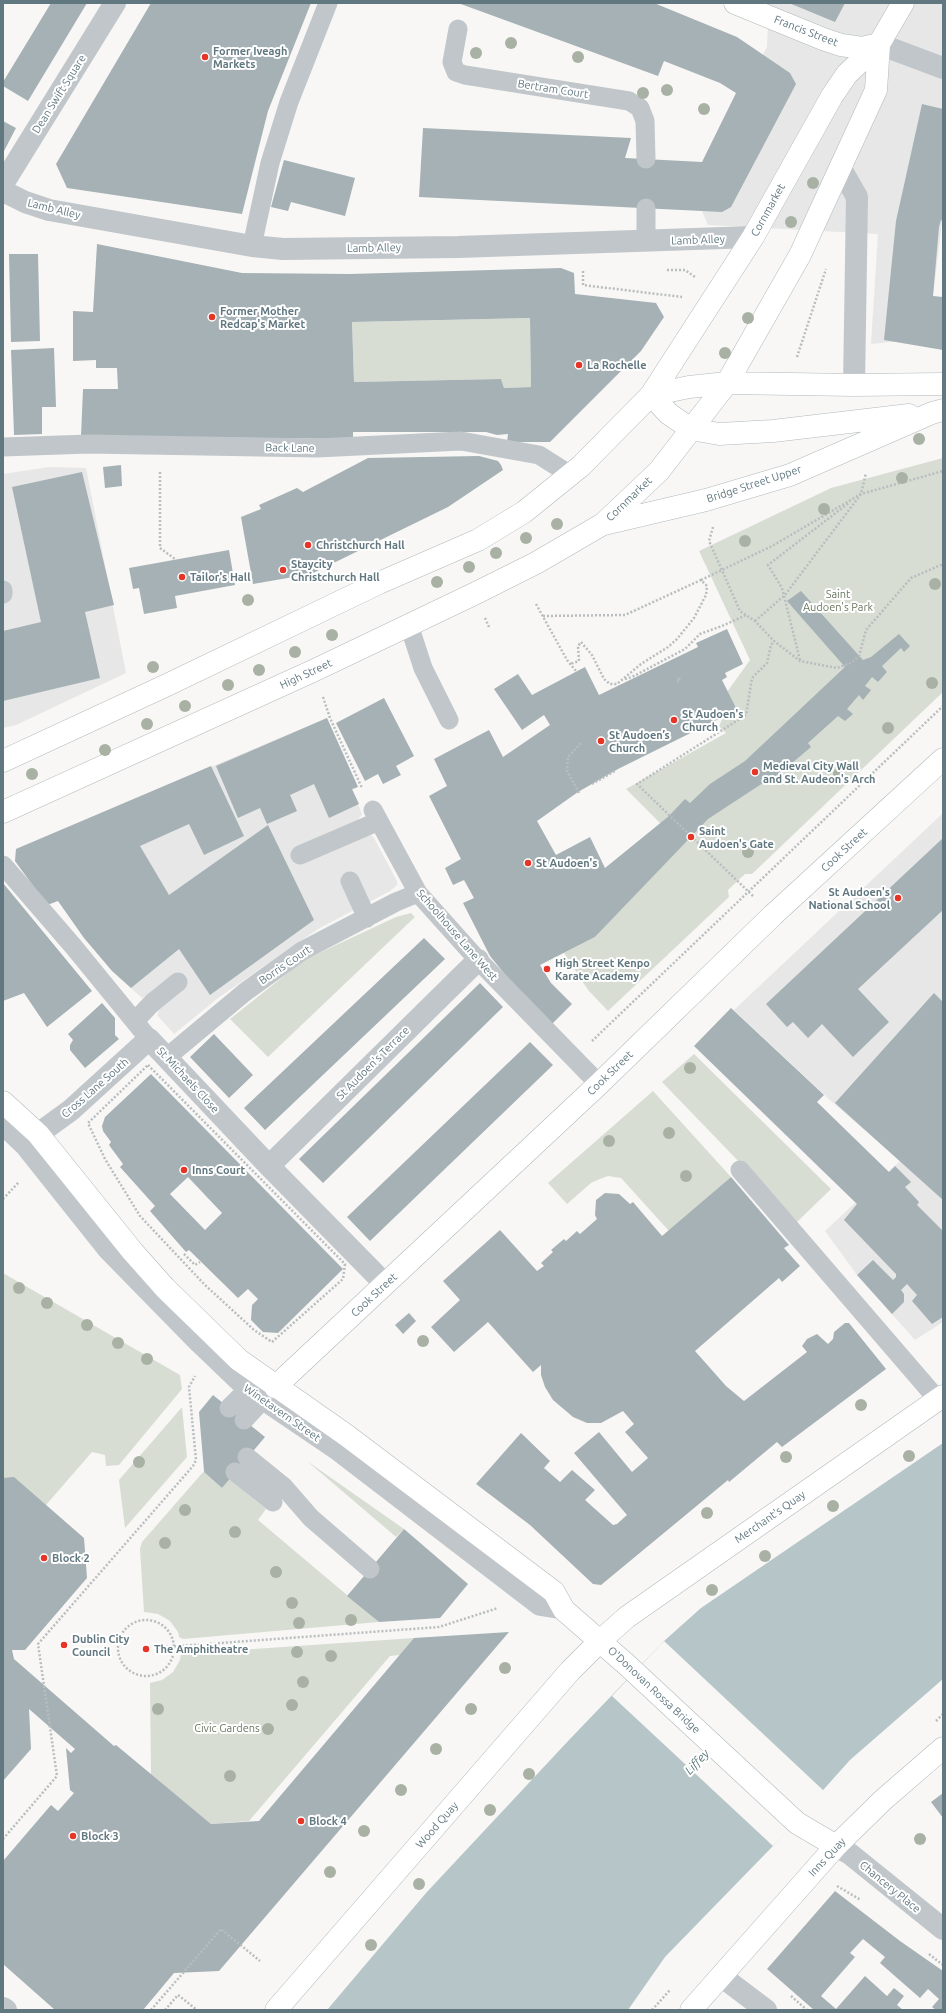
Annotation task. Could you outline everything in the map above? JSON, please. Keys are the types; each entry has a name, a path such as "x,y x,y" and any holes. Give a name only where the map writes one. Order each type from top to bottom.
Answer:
{"main road":[{"name":"Francis Street","path":"735,3 841,45 862,48 879,44"},
{"path":"879,44 903,3"},
{"name":"Cornmarket","path":"603,524 659,471 727,383 800,255 876,90 879,44"},
{"name":"Cornmarket","path":"569,474 594,452 651,394 753,237 832,96 847,74 879,44"},
{"path":"651,394 689,387 727,383 854,385 943,384"},
{"path":"651,394 669,414 691,429 719,434 773,430 937,411"},
{"name":"Bridge Street Upper","path":"603,524 706,500 790,475 937,411"},
{"path":"3,761 167,685 379,583 478,540 524,512 569,474"},
{"name":"High Street","path":"3,812 408,625 536,563 603,524"},
{"name":"Cook Street","path":"261,1388 386,1284 599,1084 774,915 943,758"},
{"name":"Winetavern Street","path":"3,1102 32,1140 165,1288 223,1346 261,1388 346,1435 542,1582 554,1592 564,1610 600,1642"},
{"name":"Merchant's Quay","path":"600,1642 627,1617 940,1398"},
{"name":"O'Donovan Rossa Bridge","path":"600,1642 628,1664 797,1823 836,1846"},
{"name":"Wood Quay","path":"276,2010 570,1672 600,1642"},
{"name":"Inns Quay","path":"691,2010 836,1846 883,1800 943,1748"}],"street":[{"name":"Dean Swift Square","path":"3,184 115,3"},
{"path":"879,44 943,68"},
{"path":"840,167 857,196 853,357 854,385"},
{"name":"Lamb Alley","path":"3,191 25,202 49,210 252,246 283,250 646,242 753,237"},
{"name":"St Audoen's Terrace","path":"269,1166 478,960"},
{"name":"St Michaels Close","path":"150,1039 166,1058 269,1166 386,1284"},
{"name":"Cross Lane South","path":"32,1140 71,1110 150,1039"},
{"name":"Chancery Place","path":"836,1846 850,1854 943,1929"},
{"path":"721,1976 766,2010"}],"lane":[{"path":"252,246 270,163 282,125 328,3"},
{"name":"Bertram Court","path":"458,29 452,62 456,72 465,75 629,101 640,108 645,121 646,160"},
{"path":"646,208 646,242"},
{"name":"Back Lane","path":"3,447 89,444 317,448 461,441 539,455 569,474"},
{"path":"408,625 423,668 449,720"},
{"path":"300,855 376,816"},
{"name":"Schoolhouse Lane West","path":"376,816 418,893 478,960 599,1084"},
{"name":"St Michaels Close","path":"3,865 150,1039"},
{"path":"350,881 367,918"},
{"name":"Borris Court","path":"166,1058 245,992 302,951 396,902 418,893"},
{"path":"135,1021 178,982"},
{"path":"3,1126 32,1140"},
{"path":"740,1170 940,1398"},
{"path":"229,1408 261,1388"},
{"path":"244,1420 261,1388"},
{"path":"247,1457 284,1487 311,1518 370,1569"},
{"path":"235,1472 272,1502"}],"path":[{"path":"583,266 583,284 684,297"},
{"path":"796,359 826,268"},
{"path":"160,467 160,548 175,559"},
{"path":"755,621 784,595 861,494 868,468"},
{"path":"543,616 625,615 772,546 861,494 943,471"},
{"path":"800,660 782,588 768,566 861,494"},
{"path":"709,541 740,611 755,621 774,641 800,660 837,668 851,663 859,656 866,630 911,578 943,564"},
{"path":"570,664 579,661 578,646 581,642 592,655 604,679 610,684 617,684 641,664 668,647 694,618 706,595 707,586 701,580"},
{"path":"536,604 576,672"},
{"path":"624,679 632,677 685,649 700,634 746,615"},
{"path":"774,641 771,645 767,663 752,678 746,714 637,784 748,892 774,915"},
{"path":"574,1058 943,706"},
{"path":"330,718 376,816"},
{"path":"579,793 567,771 568,757 582,742"},
{"path":"592,784 615,771"},
{"path":"148,1065 345,1264 343,1279 272,1342 254,1330 205,1286 140,1216 105,1159 88,1123 148,1065"},
{"path":"184,1254 195,1265 200,1262"},
{"path":"3,1839 57,1776 38,1644 193,1466 196,1460 189,1387 192,1379"},
{"path":"166,1647 439,1627 501,1608"},
{"path":"144,1620 155,1622 165,1627 172,1636 175,1646 173,1657 168,1667 159,1674 148,1677 137,1675 127,1669 120,1661 118,1650 119,1639 125,1629 134,1623 144,1620"},
{"path":"834,1884 865,1903"},
{"path":"151,2010 221,1929 260,1961"},
{"path":"925,1951 943,1966"},
{"path":"165,2010 178,1995 197,2010"}],"shaded area":[{"path":"769,3 943,3 943,213 928,338 871,344 878,234 708,225 692,188 767,47"},
{"path":"49,467 86,468 126,673 16,725 3,728 3,474"},
{"path":"327,718 358,787 352,790 362,814 357,821 364,836 371,835 374,838 397,881 397,885 390,891 318,929 218,998 174,1034 157,1015 159,1013 145,996 142,998 131,988 84,938 58,901 47,905 15,861 16,849"},
{"path":"943,813 943,1322 915,1340 857,1275 825,1231 900,1161 831,1101 734,1010"}],"green space":[{"path":"530,318 531,387 504,388 501,379 354,382 352,322"},
{"name":"Saint Audoen's Park","path":"943,458 943,692 752,874 745,874 728,890 729,897 608,1011 588,990 564,953 595,937 669,859 660,823 626,789 726,733 719,726 727,709 727,692 750,660 699,551 831,488"},
{"path":"411,913 415,917 268,1057 230,1019 304,960 396,917"},
{"path":"694,1054 831,1189 797,1222 662,1082"},
{"path":"653,1091 731,1177 669,1231 621,1178 608,1176 591,1183 567,1204 548,1183"},
{"path":"3,1273 180,1375 182,1389 119,1465 106,1466 105,1455 92,1452 46,1505 3,1478"},
{"path":"182,1407 187,1457 125,1528 119,1480"},
{"path":"307,1461 404,1529 396,1537"},
{"path":"204,1471 222,1488 229,1479 266,1509 258,1520 379,1622 183,1639 179,1637 178,1632 170,1621 158,1614 144,1612 140,1549 142,1542"},
{"name":"Civic Gardens","path":"414,1638 400,1655 390,1656 249,1821 211,1824 151,1775 150,1683 162,1680 173,1672 180,1660 181,1654"}],"water":[{"name":"Liffey","path":"943,1443 943,1679 850,1760 773,1846 665,1957 628,2010 327,2010 426,1893 664,1641 701,1608"}],"pier":[{"path":"664,1641 824,1791 773,1846 612,1696"}],"building":[{"path":"51,3 87,3 28,101 3,86 3,82"},
{"name":"Former Iveagh Markets","path":"151,3 311,3 268,111 242,214 67,188 56,164"},
{"path":"458,3 654,3 737,37 790,73 796,84 731,207 722,212 419,197 423,128 631,138 625,158 702,162 736,93 720,83 664,61 658,76"},
{"path":"789,3 845,3 835,22"},
{"path":"922,104 943,109 943,221 941,220 939,227 933,296 943,297 943,350 884,340 896,221"},
{"path":"3,121 16,128 3,153"},
{"path":"284,160 355,178 345,216 291,202 288,211 271,207"},
{"path":"97,244 242,273 350,274 561,268 574,273 575,294 656,303 664,317 641,351 550,442 507,442 508,434 497,435 486,432 353,432 353,439 81,436 83,389 118,389 117,368 96,368 96,360 73,361 73,311 93,312","holes":["530,318 531,387 504,388 501,379 354,382 352,322"]},
{"path":"9,254 38,254 40,341 11,342"},
{"path":"54,348 56,407 42,407 42,434 14,435 11,350"},
{"name":"Christchurch Hall","path":"479,456 498,461 503,470 448,507 311,574 253,584 241,517 261,509 259,505 297,488 303,492 368,458"},
{"path":"121,465 122,486 105,488 103,467"},
{"path":"82,472 114,605 85,612 100,678 3,701 3,631 41,622 12,487"},
{"name":"Tailor's Hall","path":"229,550 235,585 175,596 177,608 144,614 139,588 133,589 129,568"},
{"path":"801,591 863,660 871,657 899,634 910,646 904,652 901,648 882,666 887,672 878,682 872,677 865,686 871,690 863,700 859,695 847,709 853,714 845,721 838,716 808,743 811,747 766,785 763,783 708,819 595,937 540,965 551,983 572,1004 551,1025 529,1004 490,956 463,903 474,898 464,880 453,885 445,868 461,859 429,796 447,786 434,759 489,730 503,757 550,725 544,715 522,730 494,689 518,674 532,695 585,667 599,695 698,647 696,643 727,629 743,664 725,673 727,677 722,680 737,710 618,769 578,792 537,821 556,855 590,837 605,868 669,816 685,799 690,803 710,784 745,761 845,667 787,601"},
{"path":"384,698 414,756 396,766 401,775 383,784 378,774 365,781 336,723"},
{"path":"327,718 358,787 352,789 359,804 329,818 314,784 290,795 297,811 267,824 260,808 238,818 216,766"},
{"path":"211,766 244,836 204,855 189,824 140,846 169,895 268,825 314,920 210,995 179,949 131,988 112,971 84,938 58,901 47,905 15,861 16,849"},
{"path":"943,838 943,910 858,989 889,1022 853,1057 822,1024 808,1038 793,1022 787,1027 766,1004"},
{"path":"3,883 92,991 47,1027 24,993 3,1001"},
{"path":"424,938 445,959 265,1130 244,1108"},
{"path":"480,983 503,1007 323,1183 299,1159"},
{"path":"934,993 943,1002 943,1200 835,1103"},
{"path":"102,1003 115,1018 115,1035 119,1039 85,1068 70,1050 70,1045 73,1040 68,1034"},
{"path":"731,1008 824,1095 817,1102 889,1172 895,1166 911,1182 905,1187 919,1202 917,1205 943,1231 943,1317 932,1324 912,1301 917,1295 907,1284 901,1290 904,1294 904,1302 892,1314 857,1275 873,1260 893,1280 896,1277 896,1274 844,1220 857,1204 694,1046"},
{"path":"214,1034 253,1075 229,1098 190,1057"},
{"path":"530,1042 553,1065 370,1241 347,1217"},
{"name":"Inns Court","path":"151,1074 343,1269 278,1333 263,1332 251,1320 252,1305 258,1299 248,1289 238,1298 189,1250 186,1252 150,1211 155,1206 120,1167 123,1164 109,1145 111,1142 103,1131 102,1126 105,1117","holes":["188,1177 222,1213 205,1230 170,1194"]},
{"path":"731,1177 789,1245 784,1248 800,1266 782,1282 779,1278 695,1351 726,1386 744,1401 807,1352 802,1346 807,1339 817,1334 828,1344 833,1339 834,1332 845,1323 849,1323 886,1369 782,1447 777,1442 729,1482 728,1480 601,1585 593,1584 530,1525 476,1484 521,1433 550,1461 544,1468 560,1482 572,1470 595,1490 585,1500 613,1525 617,1524 627,1515 574,1453 599,1432 632,1472 648,1458 625,1432 634,1424 623,1411 601,1423 587,1423 573,1417 553,1400 545,1387 541,1375 541,1365 533,1372 488,1322 454,1352 431,1327 460,1300 443,1281 500,1230 537,1271 544,1266 541,1263 553,1252 551,1250 564,1239 566,1241 577,1231 580,1234 597,1219 595,1215 596,1200 605,1193 619,1194 630,1204 633,1202 662,1236"},
{"path":"409,1313 416,1321 403,1334 395,1325"},
{"path":"213,1395 265,1437 222,1488 204,1471 199,1412"},
{"path":"14,1477 84,1538 87,1578 25,1650 12,1650 14,1659 114,1746 116,1745 211,1824 259,1821 414,1638 509,1632 219,1971 174,1973 143,2010 55,2010 3,1964 3,1861 51,1805 58,1811 74,1793 70,1790 66,1748 71,1753 75,1749 29,1709 31,1749 3,1781 3,1478"},
{"path":"404,1529 468,1584 440,1618 379,1622 347,1596"},
{"path":"943,1793 943,1818 931,1802"},
{"path":"835,1891 900,1941 943,1971 943,2010 936,2010 932,2007 939,1999 928,1989 920,1998 880,1963 885,1957 863,1939 850,1953 855,1957 821,1996 836,2009 865,1976 887,1996 894,1988 904,1996 897,2005 903,2010 814,2010 767,1969"}],"place":[{"name":"Former Iveagh Markets","path":"205,57"},
{"name":"Former Mother Redcap's Market","path":"212,317"},
{"name":"La Rochelle","path":"579,365"},
{"name":"Christchurch Hall","path":"308,545"},
{"name":"Staycity Christchurch Hall","path":"283,570"},
{"name":"Tailor's Hall","path":"182,577"},
{"name":"St Audoen's Church","path":"674,720"},
{"name":"St Audoen’s Church","path":"601,741"},
{"name":"Medieval City Wall and St. Audeon's Arch","path":"755,772"},
{"name":"Saint Audoen's Gate","path":"691,837"},
{"name":"St Audoen's","path":"528,863"},
{"name":"St Audoen's National School","path":"898,898"},
{"name":"High Street Kenpo Karate Academy","path":"547,969"},
{"name":"Inns Court","path":"184,1170"},
{"name":"Block 2","path":"44,1558"},
{"name":"Dublin City Council","path":"64,1645"},
{"name":"The Amphitheatre","path":"146,1649"},
{"name":"Block 4","path":"301,1821"},
{"name":"Block 3","path":"73,1836"}]}
